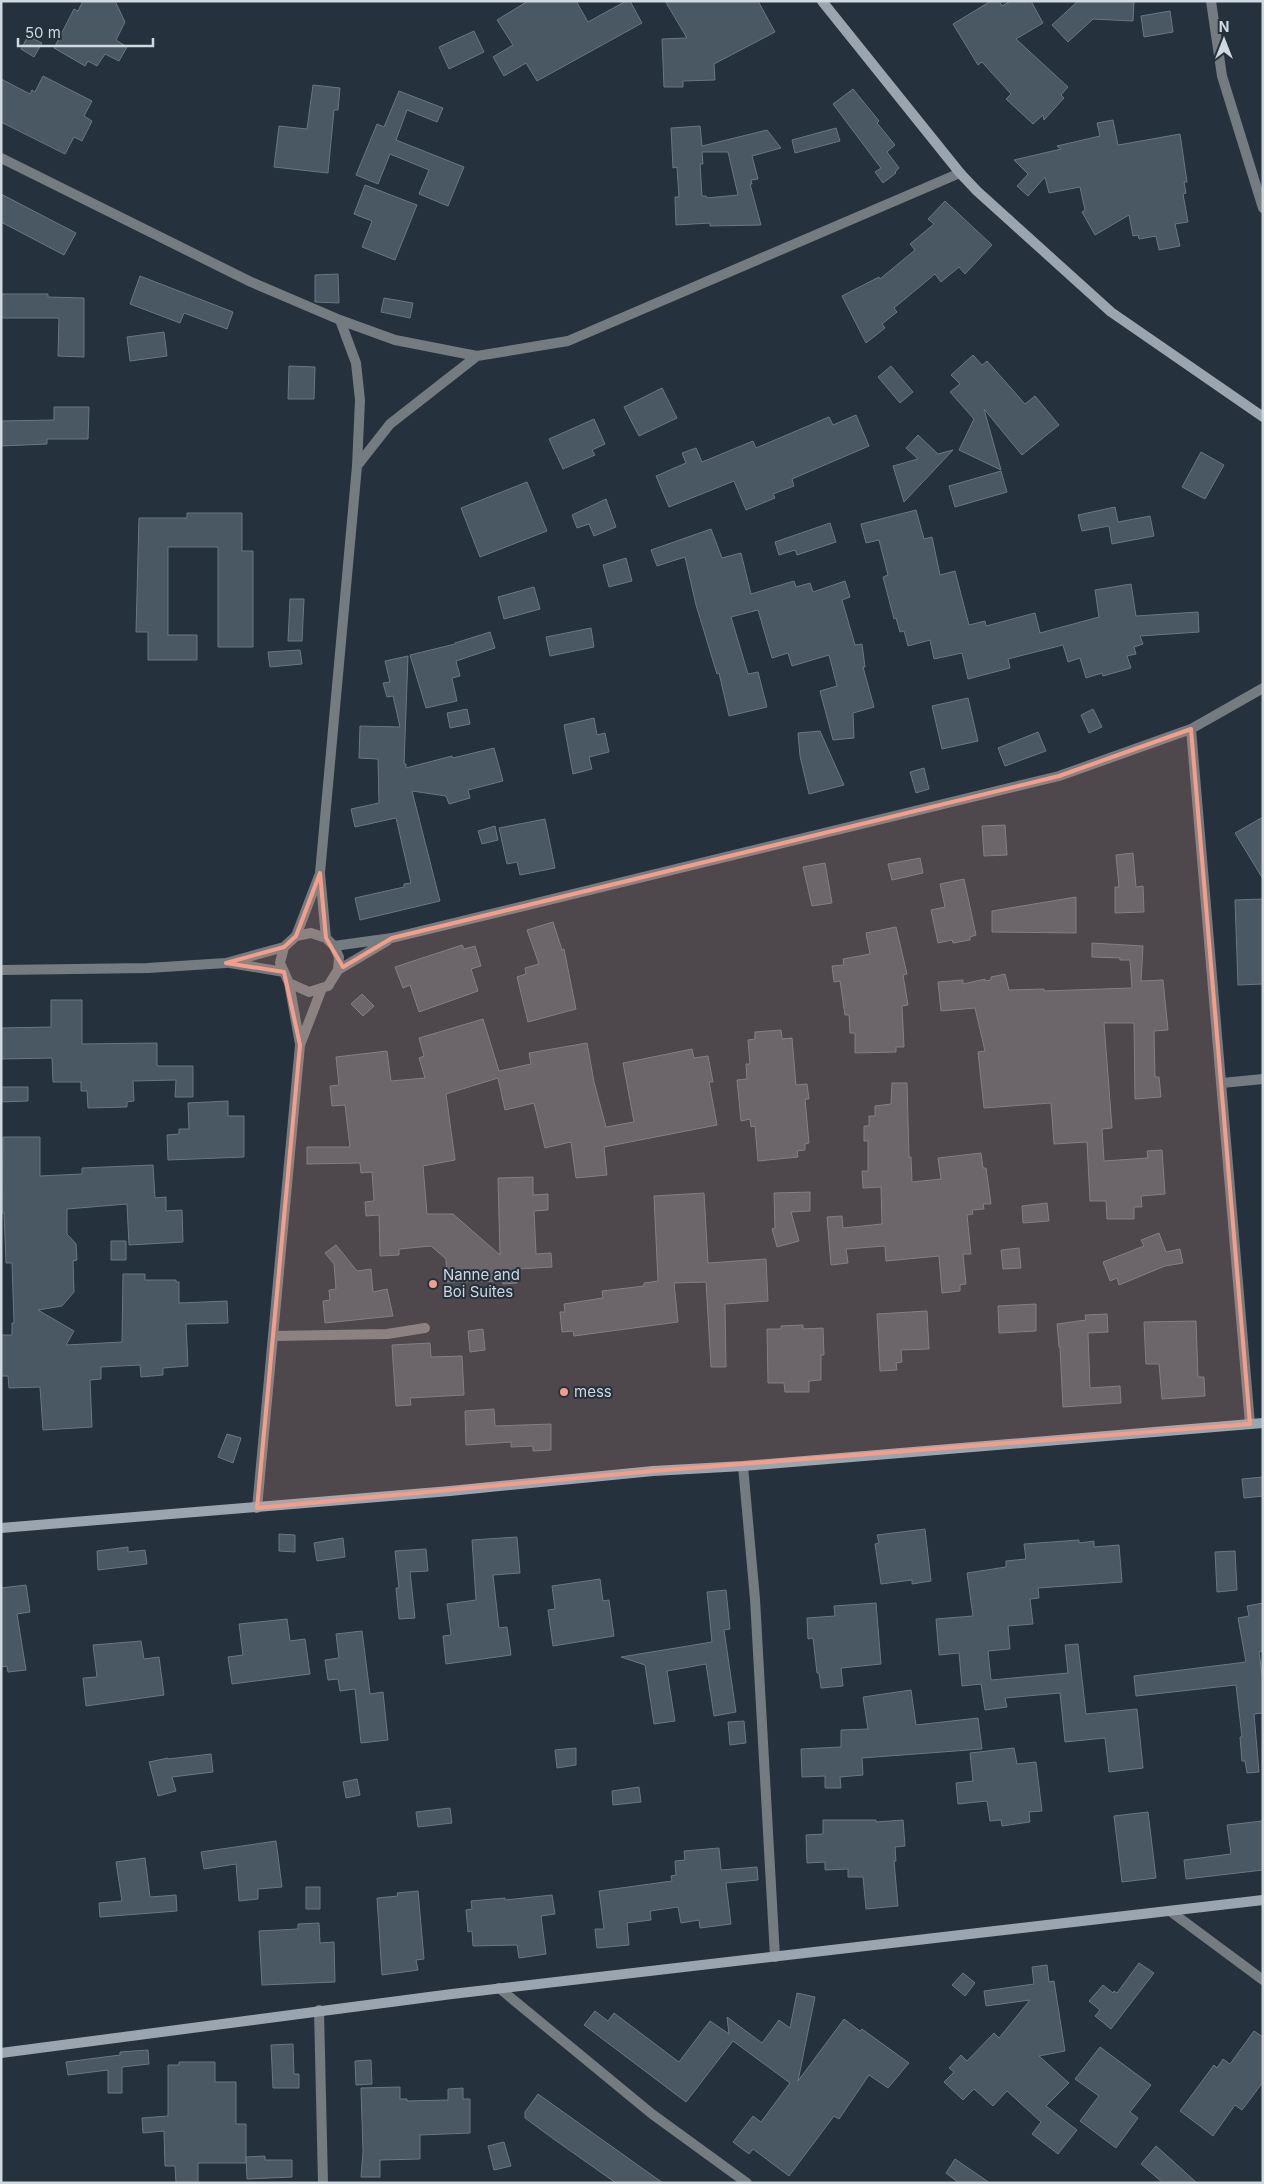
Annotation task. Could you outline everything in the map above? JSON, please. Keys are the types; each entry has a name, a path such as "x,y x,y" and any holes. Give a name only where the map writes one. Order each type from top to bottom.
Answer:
{"street":[{"path":"822,1 977,192 1111,312 1263,417"},
{"path":"1211,1 1222,76 1263,208"},
{"path":"1,158 251,282 340,320 395,340 477,356 568,341 960,173"},
{"path":"326,938 320,873 357,466 360,400 356,363 340,320"},
{"path":"357,466 390,424 477,356"},
{"path":"334,946 392,938 1059,776 1191,729 1263,688"},
{"path":"1191,729 1250,1424"},
{"path":"1,970 148,968 226,962 284,947 296,936 320,873"},
{"path":"296,936 311,933 326,938 334,946 339,957 338,970"},
{"path":"288,983 309,992 328,986 338,970 392,938"},
{"path":"284,947 280,962 288,983 300,1045"},
{"path":"226,962 284,972"},
{"path":"257,1508 300,1045 322,988"},
{"path":"1222,1083 1263,1079"},
{"path":"273,1336 387,1334 425,1328"},
{"path":"1,1528 257,1508 653,1471 743,1466 1263,1423"},
{"path":"743,1466 756,1599 775,1957"},
{"path":"1,2053 498,1988 1263,1900"},
{"path":"1170,1911 1263,1980"},
{"path":"498,1988 652,2114 747,2183"},
{"path":"319,2010 323,2183"}],"highlighted area":[{"path":"1191,729 1250,1424 653,1471 257,1508 300,1045 284,972 226,963 284,947 296,936 320,873 326,938 343,967 392,938 1059,776"}],"building":[{"path":"83,1 115,1 125,22 116,40 127,47 119,61 105,54 97,66 88,61 85,66 54,48 74,9 78,11"},
{"path":"528,1 576,1 588,22 626,1 630,1 642,23 537,81 526,63 504,76 493,57 513,45 497,20"},
{"path":"665,1 758,1 775,32 714,64 715,80 683,81 683,87 664,87 662,39 687,38"},
{"path":"991,1 999,1 1002,6 1011,1 1031,1 1043,23 1016,39 1068,87 1061,95 1064,98 1044,120 1043,115 1033,124 1006,99 1011,94 982,62 978,65 953,24"},
{"path":"1078,1 1134,1 1133,21 1093,19 1068,42 1052,25"},
{"path":"1170,11 1173,32 1144,37 1141,16"},
{"path":"474,31 484,52 449,69 439,47"},
{"path":"28,36 42,43 34,57 21,49"},
{"path":"43,76 92,101 84,116 92,121 82,141 74,137 65,154 1,122 1,79 30,94 32,90 35,92"},
{"path":"313,85 340,88 338,110 334,110 328,173 274,167 279,126 307,129"},
{"path":"853,89 879,121 877,123 895,145 887,152 899,168 896,173 883,183 875,172 881,168 833,104"},
{"path":"399,91 443,108 437,122 407,110 396,140 464,167 448,206 419,194 429,170 390,154 378,184 356,175 377,124 384,127"},
{"path":"1113,120 1118,145 1180,134 1187,182 1184,182 1186,193 1183,194 1188,222 1175,224 1180,246 1159,250 1156,236 1139,239 1138,235 1133,236 1129,215 1095,235 1082,212 1085,210 1080,187 1049,193 1045,177 1028,196 1017,186 1028,174 1014,160 1061,149 1057,146 1100,136 1097,123"},
{"path":"700,126 702,146 767,130 781,148 752,156 758,179 751,180 752,184 750,184 761,225 710,226 710,223 676,225 675,197 679,197 677,167 673,168 671,128","holes":["702,152 728,152 738,195 707,198 702,196 700,164 703,164"]},
{"path":"836,128 840,141 795,153 792,140"},
{"path":"365,185 417,205 395,260 362,247 372,221 354,214"},
{"path":"1,194 76,233 64,255 1,222"},
{"path":"945,201 992,245 965,274 959,267 941,282 935,274 894,308 897,312 882,324 885,328 866,343 842,296 879,277 880,279 915,250 910,244 934,224 928,219"},
{"path":"338,274 339,303 315,302 315,275"},
{"path":"140,276 233,312 227,329 184,313 180,323 130,304"},
{"path":"1,294 48,294 48,297 84,298 84,357 58,356 59,318 1,318"},
{"path":"384,298 413,303 410,318 381,312"},
{"path":"164,332 167,356 130,361 127,337"},
{"path":"973,355 982,365 987,361 1025,404 1035,396 1059,425 1022,455 984,409 1001,470 959,450 974,419 950,392 960,384 951,375"},
{"path":"289,366 315,367 314,399 288,399"},
{"path":"891,366 913,392 900,403 878,377"},
{"path":"662,388 677,418 639,436 624,407"},
{"path":"54,407 89,407 88,439 47,439 47,444 1,446 1,421 54,420"},
{"path":"856,415 869,446 792,479 794,486 773,494 775,498 746,510 734,481 669,507 656,476 686,463 682,453 696,448 702,462 753,441 756,448 829,417 833,425"},
{"path":"594,419 605,444 592,450 595,455 563,469 549,439"},
{"path":"918,435 938,454 953,450 904,502 893,466 918,459 906,448"},
{"path":"1201,452 1224,465 1205,499 1182,487"},
{"path":"1001,471 1007,492 955,507 949,486"},
{"path":"527,482 547,531 480,557 461,508"},
{"path":"606,499 616,527 594,536 589,524 577,528 572,515"},
{"path":"1115,507 1118,522 1150,516 1154,536 1112,544 1109,526 1082,531 1078,515"},
{"path":"916,510 924,539 932,537 940,575 955,571 969,625 985,621 986,626 1035,613 1040,633 1099,617 1095,590 1131,584 1136,616 1198,612 1199,632 1140,636 1143,644 1134,647 1136,654 1127,656 1131,668 1103,676 1102,673 1086,678 1080,658 1068,662 1063,645 1008,659 1010,668 968,679 962,653 934,659 930,640 908,646 904,631 900,632 896,618 894,619 883,577 888,575 879,540 866,543 861,524"},
{"path":"187,513 242,513 242,551 253,551 253,647 218,647 218,547 168,547 168,635 197,635 197,660 148,660 148,632 136,632 139,518 187,518"},
{"path":"830,523 836,542 797,555 795,550 779,555 775,542"},
{"path":"711,529 722,558 741,553 751,594 794,581 796,587 810,583 813,592 845,581 850,597 842,600 855,645 862,644 865,667 863,667 874,707 853,713 854,738 833,740 820,691 837,686 829,655 792,666 788,653 772,658 758,610 731,617 748,674 758,672 767,707 729,716 719,673 717,674 696,605 685,557 657,566 651,550"},
{"path":"626,558 632,581 609,587 603,565"},
{"path":"534,587 540,609 504,619 498,597"},
{"path":"290,599 304,599 302,641 288,641"},
{"path":"591,628 594,647 550,656 546,637"},
{"path":"490,632 495,648 456,661 460,676 452,678 457,701 426,708 410,655 455,644"},
{"path":"300,650 302,664 270,667 268,652"},
{"path":"408,656 404,764 406,764 406,768 452,756 453,758 494,748 503,781 468,790 470,798 449,804 446,796 412,791 440,901 360,920 355,898 404,887 404,884 411,883 396,818 355,827 351,809 379,803 378,759 359,758 360,726 400,727 393,696 387,697 383,683 390,682 385,661"},
{"path":"968,698 978,741 942,749 932,706"},
{"path":"467,709 470,724 450,728 447,713"},
{"path":"1093,709 1102,727 1089,733 1081,715"},
{"path":"594,718 597,735 605,733 609,752 589,757 592,769 573,774 564,725"},
{"path":"820,731 844,785 809,794 800,756 798,733"},
{"path":"1038,732 1046,751 1005,766 998,748"},
{"path":"924,768 929,789 916,793 910,772"},
{"path":"1263,817 1263,879 1235,833"},
{"path":"545,819 555,868 520,875 517,862 507,864 499,828"},
{"path":"1005,825 1007,855 984,856 982,826"},
{"path":"495,826 498,840 482,844 478,831"},
{"path":"1133,853 1136,887 1143,886 1144,912 1115,913 1115,887 1119,887 1116,855"},
{"path":"920,858 923,873 892,880 888,864"},
{"path":"825,863 832,903 812,906 803,867"},
{"path":"964,879 976,935 970,937 970,940 953,943 952,940 938,943 931,910 945,907 940,884"},
{"path":"1076,897 1076,933 992,932 992,911"},
{"path":"1263,899 1263,984 1238,985 1235,900"},
{"path":"553,922 562,950 564,949 576,1009 528,1022 517,977 526,974 525,968 539,964 527,930"},
{"path":"896,927 907,974 903,975 908,1005 902,1006 904,1047 896,1047 896,1052 855,1053 855,1033 850,1033 849,1015 845,1015 840,981 834,982 832,966 844,965 843,959 870,954 866,933"},
{"path":"1092,943 1143,946 1141,981 1163,980 1168,1030 1154,1031 1155,1077 1159,1077 1161,1097 1135,1099 1134,1023 1104,1023 1112,1128 1102,1129 1104,1161 1148,1158 1147,1151 1162,1150 1165,1194 1141,1196 1142,1207 1134,1207 1134,1219 1107,1219 1106,1201 1090,1201 1087,1142 1054,1144 1051,1103 984,1108 978,1052 985,1051 975,1008 941,1011 938,982 963,980 963,984 985,979 985,981 991,980 991,977 1005,974 1009,990 1044,989 1044,991 1132,988 1130,960 1092,957"},
{"path":"462,945 464,949 475,946 481,966 471,969 478,991 419,1012 410,985 403,988 395,967"},
{"path":"362,994 374,1006 363,1016 351,1004"},
{"path":"51,1000 82,1000 82,1044 157,1043 157,1066 193,1066 193,1097 175,1097 176,1080 133,1081 134,1101 127,1102 127,1107 88,1108 87,1091 81,1091 81,1082 53,1082 52,1058 1,1059 1,1028 51,1027"},
{"path":"483,1019 499,1071 531,1064 529,1053 587,1043 594,1082 606,1127 634,1122 623,1063 692,1049 694,1058 708,1056 713,1082 709,1082 717,1125 604,1147 607,1175 576,1178 571,1142 545,1148 534,1103 505,1110 498,1078 446,1094 455,1160 423,1166 427,1214 453,1214 500,1255 498,1178 533,1177 533,1195 548,1194 548,1210 534,1211 536,1254 551,1253 552,1267 517,1269 517,1283 503,1284 503,1281 447,1282 446,1259 431,1246 399,1249 399,1255 380,1256 379,1215 366,1216 365,1202 374,1201 372,1172 361,1173 360,1163 307,1164 307,1147 350,1147 345,1105 332,1106 330,1086 339,1085 336,1057 387,1051 391,1081 425,1078 419,1058 424,1056 419,1038"},
{"path":"781,1030 782,1039 792,1038 796,1085 807,1084 809,1099 805,1099 809,1143 805,1144 805,1150 797,1151 798,1157 758,1161 755,1126 751,1127 750,1119 741,1121 737,1080 747,1079 746,1064 750,1064 748,1040 755,1039 755,1032"},
{"path":"892,1083 907,1083 909,1157 911,1157 912,1182 941,1179 938,1158 981,1153 983,1168 986,1168 991,1204 983,1204 984,1209 972,1210 973,1214 967,1215 971,1254 963,1254 966,1284 960,1285 960,1291 942,1293 939,1256 886,1261 885,1246 846,1249 848,1263 831,1265 827,1217 842,1216 843,1228 882,1224 881,1187 863,1188 862,1171 868,1171 868,1141 864,1141 864,1126 869,1126 869,1116 875,1116 875,1106 891,1104"},
{"path":"1,1087 28,1087 28,1101 1,1102"},
{"path":"228,1101 228,1116 244,1116 244,1157 168,1160 167,1135 179,1134 179,1129 189,1129 188,1103"},
{"path":"3,1137 40,1137 40,1176 82,1174 82,1168 153,1165 155,1198 166,1197 166,1211 182,1210 183,1242 129,1245 127,1204 67,1209 67,1234 76,1244 77,1260 73,1261 74,1292 62,1306 38,1310 74,1331 66,1345 122,1342 123,1274 145,1274 145,1280 176,1280 176,1282 179,1282 179,1303 227,1301 228,1323 186,1324 188,1366 163,1368 163,1375 141,1377 140,1365 101,1367 101,1379 90,1380 92,1427 43,1430 40,1387 9,1388 8,1376 1,1376 1,1335 12,1335 12,1323 14,1323 12,1263 6,1263 4,1213 2,1213"},
{"path":"810,1192 810,1211 791,1212 799,1241 777,1247 772,1229 775,1228 774,1193"},
{"path":"704,1193 708,1263 766,1259 768,1301 725,1304 726,1367 711,1367 706,1282 674,1283 678,1322 574,1336 573,1331 562,1332 560,1312 565,1312 564,1304 603,1298 602,1291 644,1286 644,1283 658,1281 654,1196"},
{"path":"1047,1203 1049,1221 1023,1223 1022,1206"},
{"path":"1159,1233 1166,1252 1180,1249 1183,1263 1165,1266 1119,1285 1117,1278 1110,1281 1103,1262 1144,1246 1141,1240"},
{"path":"111,1241 126,1241 126,1260 111,1260"},
{"path":"336,1245 357,1271 371,1269 373,1292 387,1289 393,1316 325,1323 323,1301 330,1300 329,1290 336,1289 334,1264 325,1253"},
{"path":"1019,1248 1021,1268 1003,1269 1001,1250"},
{"path":"1036,1304 1036,1331 999,1333 998,1306"},
{"path":"927,1311 929,1349 901,1350 902,1362 896,1363 897,1370 880,1371 877,1314"},
{"path":"1107,1314 1108,1332 1088,1333 1090,1388 1120,1386 1121,1403 1063,1407 1057,1324 1086,1320 1085,1315"},
{"path":"1196,1321 1198,1377 1204,1377 1205,1396 1162,1399 1159,1364 1146,1364 1144,1322"},
{"path":"803,1325 803,1329 823,1328 824,1355 821,1355 821,1380 809,1381 809,1392 785,1392 784,1383 768,1383 767,1329 781,1329 781,1326"},
{"path":"483,1329 485,1350 470,1352 468,1331"},
{"path":"430,1343 431,1357 462,1356 464,1395 410,1398 411,1405 396,1406 392,1345"},
{"path":"494,1409 495,1426 551,1424 551,1450 533,1451 533,1446 511,1447 511,1442 466,1445 465,1411"},
{"path":"227,1434 241,1438 233,1463 218,1457"},
{"path":"1263,1477 1263,1496 1244,1498 1242,1479"},
{"path":"925,1529 931,1581 912,1584 912,1580 881,1584 875,1544 879,1543 877,1535"},
{"path":"279,1534 295,1535 295,1552 279,1551"},
{"path":"517,1537 520,1573 493,1575 499,1628 507,1627 511,1655 446,1664 443,1636 451,1635 447,1604 476,1600 472,1540"},
{"path":"343,1538 345,1557 317,1561 314,1543"},
{"path":"1079,1540 1079,1543 1094,1541 1094,1547 1119,1545 1122,1582 1038,1588 1039,1598 1030,1599 1033,1624 1008,1626 1010,1649 988,1651 991,1680 1068,1673 1065,1645 1078,1644 1086,1714 1137,1709 1143,1768 1109,1772 1105,1738 1065,1742 1060,1693 1005,1698 1007,1707 985,1710 981,1684 962,1686 959,1653 939,1655 936,1619 973,1616 967,1573 1006,1567 1006,1561 1026,1559 1024,1544"},
{"path":"128,1547 128,1552 145,1550 147,1564 98,1570 97,1551"},
{"path":"426,1549 428,1571 410,1572 415,1618 399,1619 396,1588 399,1588 395,1551"},
{"path":"1235,1551 1237,1590 1217,1592 1215,1552"},
{"path":"600,1579 603,1601 609,1600 614,1636 553,1646 548,1610 555,1609 552,1586"},
{"path":"26,1585 30,1612 17,1614 26,1670 8,1672 7,1666 1,1667 1,1588"},
{"path":"726,1590 730,1629 724,1630 736,1712 714,1716 706,1664 667,1671 675,1721 654,1724 645,1665 621,1657 712,1642 707,1592"},
{"path":"876,1603 881,1664 841,1668 843,1686 821,1688 819,1673 817,1673 813,1638 808,1639 807,1618 835,1616 834,1606"},
{"path":"1263,1603 1263,1651 1259,1652 1263,1681 1263,1713 1254,1714 1259,1772 1247,1773 1245,1761 1242,1761 1240,1737 1242,1737 1236,1685 1136,1696 1134,1676 1246,1662 1238,1618 1249,1616 1247,1606"},
{"path":"287,1619 290,1641 305,1639 310,1674 232,1684 228,1657 243,1655 239,1624"},
{"path":"362,1631 370,1694 383,1692 388,1740 361,1743 355,1689 340,1691 338,1679 328,1680 325,1660 339,1658 336,1634"},
{"path":"141,1641 144,1659 159,1657 164,1695 86,1706 83,1678 97,1677 93,1645"},
{"path":"911,1690 916,1725 978,1718 982,1749 862,1758 863,1775 840,1777 841,1788 825,1788 825,1776 802,1777 801,1749 841,1747 841,1730 868,1729 863,1697"},
{"path":"744,1721 746,1743 730,1745 728,1722"},
{"path":"576,1748 576,1765 557,1768 555,1750"},
{"path":"1014,1748 1017,1764 1036,1762 1042,1811 1029,1812 1030,1822 1002,1826 1001,1820 990,1821 987,1801 958,1804 956,1783 973,1781 970,1753"},
{"path":"211,1754 213,1772 172,1777 176,1791 158,1796 149,1762 168,1758"},
{"path":"357,1779 360,1795 346,1798 343,1782"},
{"path":"639,1787 641,1802 613,1805 612,1791"},
{"path":"450,1808 452,1823 418,1827 416,1812"},
{"path":"1148,1812 1156,1878 1122,1882 1114,1816"},
{"path":"823,1820 876,1820 876,1822 903,1820 905,1846 895,1847 896,1861 894,1861 898,1906 866,1909 863,1877 848,1877 848,1869 825,1870 825,1862 807,1863 806,1835 823,1834"},
{"path":"1263,1821 1263,1870 1186,1879 1184,1860 1231,1854 1227,1825"},
{"path":"276,1841 282,1887 258,1889 258,1899 239,1901 236,1864 204,1869 201,1852"},
{"path":"719,1848 721,1870 757,1867 758,1880 726,1883 731,1924 700,1928 699,1920 681,1923 678,1907 650,1911 651,1920 627,1923 629,1945 597,1948 595,1929 604,1929 599,1891 672,1881 671,1876 676,1875 675,1861 685,1860 684,1851"},
{"path":"145,1858 150,1897 176,1895 177,1911 100,1917 99,1903 122,1901 116,1862"},
{"path":"306,1887 320,1887 320,1909 306,1909"},
{"path":"418,1891 424,1959 416,1960 418,1970 382,1975 377,1898 398,1896 397,1893"},
{"path":"552,1895 555,1914 541,1916 546,1954 519,1958 517,1945 473,1946 472,1931 468,1932 466,1910 472,1909 471,1901 505,1898 505,1900"},
{"path":"319,1923 320,1943 334,1942 335,1982 262,1985 259,1931 298,1929 298,1924"},
{"path":"1139,1963 1154,1973 1111,2029 1095,2016 1100,2010 1089,2001 1103,1985 1113,1993 1114,1991 1117,1993"},
{"path":"1047,1965 1049,1982 1054,1981 1065,2051 1039,2056 1069,2083 1046,2106 1077,2130 1058,2154 1032,2134 1041,2122 1007,2091 993,2106 974,2089 963,2100 944,2082 954,2072 949,2068 961,2055 967,2061 994,2033 999,2038 1030,2000 986,2006 984,1991 1034,1984 1032,1967"},
{"path":"963,1973 975,1983 965,1996 952,1985"},
{"path":"797,1993 815,1997 798,2081 844,2019 860,2031 862,2029 909,2063 888,2088 869,2075 839,2119 834,2116 789,2176 753,2149 749,2154 733,2142 753,2116 761,2122 790,2083 733,2041 686,2102 584,2025 595,2011 608,2021 614,2013 679,2062 710,2021 729,2034 727,2017 762,2043 779,2020 790,2028"},
{"path":"1254,2031 1263,2037 1263,2082 1242,2110 1235,2105 1213,2136 1180,2111 1214,2065 1217,2068 1223,2059 1230,2064"},
{"path":"293,2044 294,2074 299,2074 299,2088 273,2088 271,2045"},
{"path":"1100,2047 1151,2085 1130,2112 1138,2118 1116,2148 1080,2121 1099,2096 1075,2079"},
{"path":"148,2050 149,2064 122,2067 122,2093 108,2093 108,2070 68,2075 66,2062 120,2055 120,2052"},
{"path":"371,2060 372,2084 356,2085 355,2061"},
{"path":"179,2062 215,2062 215,2082 236,2082 236,2124 246,2124 246,2163 198,2163 198,2183 176,2183 175,2166 165,2166 164,2131 143,2133 142,2118 168,2116 168,2065 179,2065"},
{"path":"400,2087 400,2099 407,2099 407,2101 448,2100 448,2089 463,2088 463,2099 470,2099 470,2133 420,2135 420,2159 380,2160 380,2177 361,2177 363,2152 361,2088"},
{"path":"538,2094 663,2183 616,2183 555,2140 525,2118 525,2112"},
{"path":"504,2142 511,2166 494,2170 488,2146"},
{"path":"1156,2146 1197,2183 1163,2183 1141,2164"},
{"path":"265,2156 265,2160 292,2160 292,2177 247,2179 246,2157"},
{"path":"955,2159 990,2183 959,2183 946,2173"}],"place":[{"name":"Nanne and Boi Suites","path":"433,1284"},
{"name":"mess","path":"564,1392"}]}
